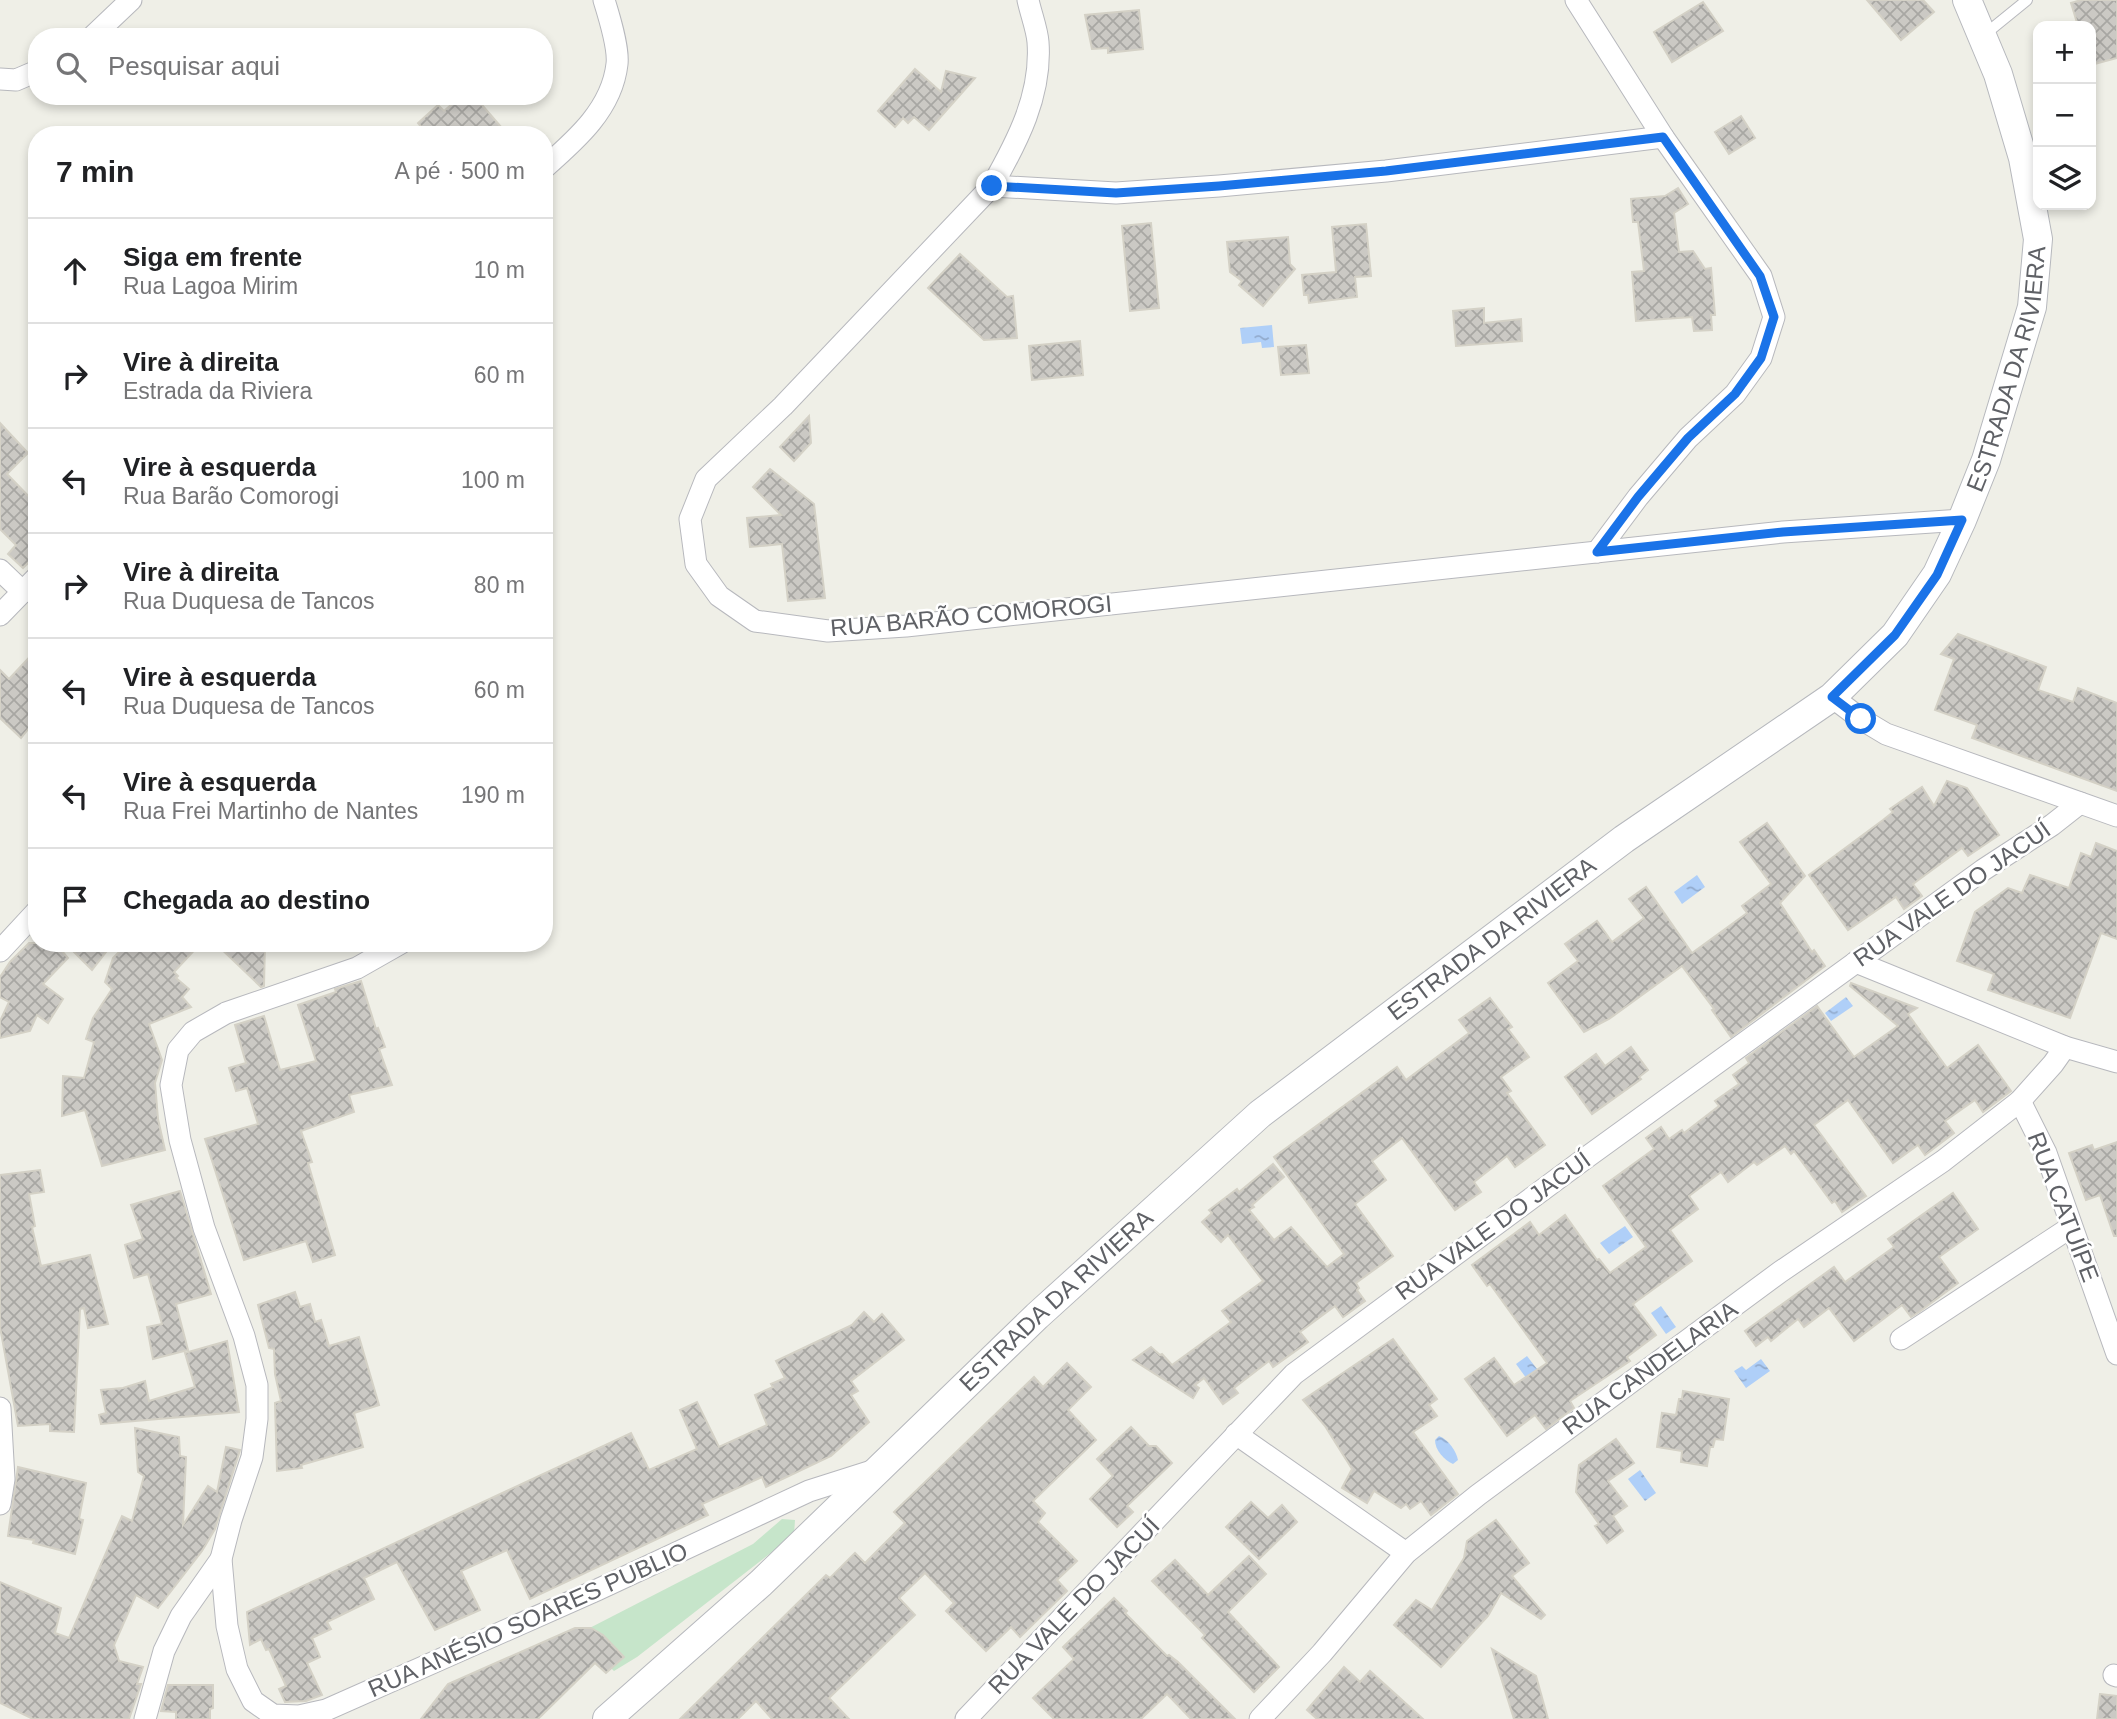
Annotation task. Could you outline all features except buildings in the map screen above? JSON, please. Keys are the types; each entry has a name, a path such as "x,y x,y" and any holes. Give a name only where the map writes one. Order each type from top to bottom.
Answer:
{"street":[{"path":"101,28 131,0"},
{"path":"553,160 579,138 608,98 617,62 604,0"},
{"name":"RUA BARÃO COMOROGI","path":"1028,0 1038,42 1035,91 1013,148 992,186 802,387 706,479 690,519 696,564 719,596 755,621 828,631 906,626 1783,532 1962,520"},
{"path":"1576,0 1663,137 1760,276 1774,317 1761,358 1735,394 1688,438 1638,497 1597,552"},
{"name":"ESTRADA DA RIVIERA","path":"607,1719 761,1583 1037,1315 1260,1114 1624,839 1832,697 1895,635 1937,575 1962,520 1986,460 2032,307 2038,239 2023,158 1998,74 1966,0"},
{"path":"0,79 16,80 28,75"},
{"path":"992,186 1116,193 1206,187 1386,171 1663,137"},
{"path":"0,569 28,583"},
{"path":"0,615 28,586"},
{"path":"1832,697 1885,734 2117,816"},
{"name":"RUA VALE DO JACUÍ","path":"966,1719 1294,1374 1583,1160 1983,870 2052,825 2080,803"},
{"path":"0,951 28,921"},
{"name":"RUA ANÉSIO SOARES PUBLIO","path":"385,952 357,968 226,1013 193,1032 178,1050 171,1085 180,1140 204,1228 244,1336 257,1385 257,1419 252,1457 221,1559 227,1626 237,1670 253,1701 273,1715 299,1716 326,1710 597,1590 809,1491 880,1469"},
{"path":"1856,962 2065,1047 2117,1062"},
{"name":"RUA CANDELARIA","path":"1260,1719 1339,1633 1406,1553 1478,1495 1780,1272 1942,1161 2021,1101 2065,1047"},
{"name":"RUA CATUÍPE","path":"2021,1101 2046,1153 2117,1354"},
{"path":"1900,1339 2071,1227"},
{"path":"0,1408 4,1479 0,1504"},
{"path":"1236,1434 1406,1553"},
{"path":"145,1719 164,1651 181,1616 221,1559"}],"lane":[{"path":"1982,36 2027,0"}],"green space":[{"path":"782,1519 795,1520 794,1535 637,1657 614,1671 576,1635 753,1544"}],"water":[{"path":"1272,325 1274,347 1262,348 1261,342 1242,344 1240,328"},
{"path":"1697,875 1705,887 1682,904 1674,892"},
{"path":"1846,997 1853,1006 1831,1021 1825,1013"},
{"path":"1625,1226 1633,1237 1609,1254 1600,1243"},
{"path":"1661,1306 1676,1327 1666,1334 1651,1313"},
{"path":"1527,1356 1544,1378 1529,1382 1516,1364"},
{"path":"1761,1359 1770,1371 1746,1388 1734,1371 1742,1366 1746,1370"},
{"path":"1439,1436 1449,1443 1456,1453 1458,1460 1453,1464 1438,1451 1435,1440"},
{"path":"1640,1470 1656,1493 1645,1501 1628,1479"}],"route":[{"path":"992,186 1116,193 1219,186 1386,171 1663,137 1760,276 1774,317 1761,358 1735,394 1688,438 1638,497 1597,552 1783,532 1962,520 1937,575 1895,635 1832,697 1861,719"}]}
